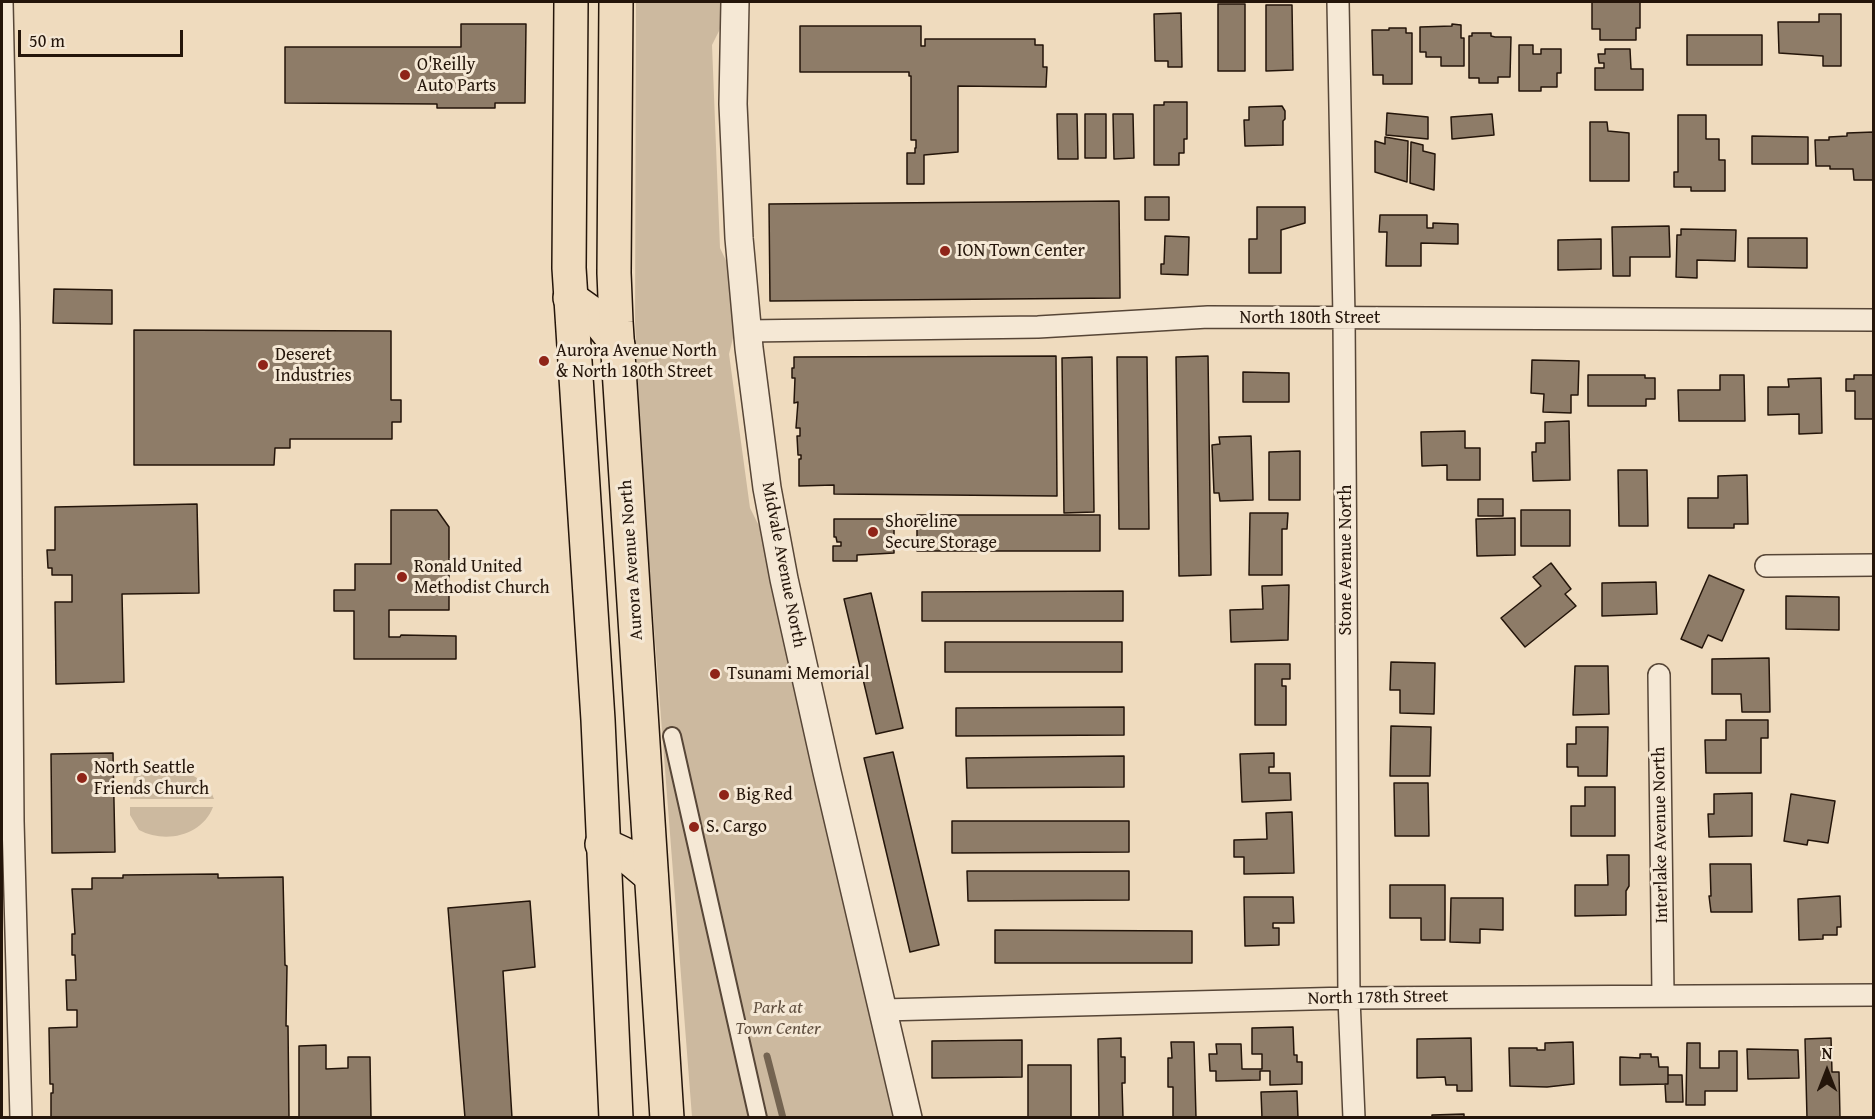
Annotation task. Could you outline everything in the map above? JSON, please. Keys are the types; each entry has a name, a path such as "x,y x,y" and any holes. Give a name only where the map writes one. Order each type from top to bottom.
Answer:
{"main road":[{"path":"571,2 568,225 570,297 604,834 602,844 616,1118"},
{"name":"Aurora Avenue North","path":"616,2 614,273 667,1118"},
{"path":"570,297 594,315 618,345"},
{"path":"602,844 626,855 651,876"}],"street":[{"path":"2,2 10,1014 21,1118"},
{"name":"Midvale Avenue North","path":"735,2 735,165 747,331 772,520 826,772 908,1118"},
{"name":"Stone Avenue North","path":"1338,2 1344,318 1349,998 1354,1118"},
{"name":"North 180th Street","path":"747,331 1038,327 1208,317 1874,320"},
{"path":"1766,566 1874,565"},
{"name":"Interlake Avenue North","path":"1659,675 1663,995"},
{"path":"672,736 758,1118"},
{"name":"North 178th Street","path":"883,1010 1349,998 1874,995"}],"green space":[{"name":"Park at Town Center","path":"636,2 722,2 721,27 712,45 720,248 730,269 736,326 729,354 750,508 763,534 897,1117 692,1117 643,486 635,322"},
{"path":"156,768 173,769 191,774 205,784 214,799 130,799 134,776"},
{"path":"130,807 213,807 208,817 192,831 171,837 139,830 130,815"}],"building":[{"path":"1592,2 1640,2 1640,28 1636,28 1636,40 1600,40 1600,29 1592,29"},
{"path":"1218,4 1245,4 1245,71 1218,71"},
{"path":"1266,5 1292,5 1293,70 1266,71"},
{"path":"1181,13 1182,67 1168,67 1168,61 1155,61 1154,14"},
{"path":"1819,14 1841,14 1841,66 1823,66 1823,56 1779,53 1778,22 1819,22"},
{"name":"O'Reilly Auto Parts","path":"461,24 526,24 525,103 495,103 495,108 437,108 437,104 285,103 285,47 461,47"},
{"path":"1452,24 1461,25 1461,38 1464,38 1464,66 1441,66 1441,57 1426,57 1426,52 1420,52 1420,27 1452,26"},
{"path":"800,26 921,26 921,46 925,46 925,39 1035,39 1035,45 1043,45 1043,67 1047,67 1046,87 958,86 958,152 924,155 924,184 907,184 907,153 915,153 916,148 916,140 911,140 911,76 909,72 800,72"},
{"path":"1389,28 1406,28 1406,33 1412,33 1412,84 1383,84 1383,75 1373,75 1372,30 1389,30"},
{"path":"1472,33 1491,33 1491,36 1495,37 1511,37 1510,77 1498,77 1498,83 1479,83 1479,78 1469,78 1469,36 1472,36"},
{"path":"1687,35 1762,35 1762,65 1687,65"},
{"path":"1519,45 1533,45 1533,54 1541,54 1541,49 1561,49 1561,73 1557,73 1557,87 1541,87 1541,91 1519,91"},
{"path":"1605,49 1630,49 1631,69 1643,69 1643,90 1595,90 1595,68 1604,68 1604,63 1599,63 1598,54 1605,54"},
{"path":"1164,102 1187,102 1187,139 1184,139 1184,153 1179,153 1179,165 1154,165 1154,105 1164,105"},
{"path":"1282,106 1285,111 1283,145 1245,146 1244,120 1249,120 1249,107"},
{"path":"1387,113 1428,117 1428,139 1386,135"},
{"path":"1057,114 1077,114 1078,159 1058,159"},
{"path":"1085,114 1106,114 1106,158 1085,158"},
{"path":"1113,114 1133,114 1134,158 1114,159"},
{"path":"1492,114 1494,135 1452,139 1451,117"},
{"path":"1678,115 1706,115 1706,139 1719,139 1719,160 1725,160 1725,191 1691,191 1691,187 1674,187 1674,172 1678,172"},
{"path":"1590,122 1607,122 1608,131 1629,133 1629,181 1590,181"},
{"path":"1874,132 1874,180 1854,180 1853,169 1830,169 1830,166 1816,166 1815,140 1829,140 1829,137 1847,136 1847,133"},
{"path":"1752,136 1808,137 1808,164 1752,164"},
{"path":"1385,137 1408,141 1407,182 1375,172 1375,141 1385,144"},
{"path":"1411,142 1423,145 1423,151 1435,154 1434,190 1410,183"},
{"path":"1145,197 1169,197 1169,220 1145,220"},
{"name":"ION Town Center","path":"1119,201 1120,298 770,301 769,204"},
{"path":"1257,207 1305,207 1305,223 1281,230 1281,273 1249,273 1249,239 1257,239"},
{"path":"1380,215 1427,215 1427,228 1433,228 1433,223 1458,224 1458,244 1421,243 1421,266 1386,266 1387,232 1379,232"},
{"path":"1669,226 1670,257 1630,257 1630,276 1613,276 1612,227"},
{"path":"1681,229 1736,230 1735,261 1697,260 1697,278 1676,277 1677,235 1681,235"},
{"path":"1165,236 1189,237 1188,275 1161,274 1161,264 1164,264"},
{"path":"1748,238 1807,238 1807,268 1748,267"},
{"path":"1601,239 1601,269 1558,270 1558,240"},
{"path":"54,289 112,290 112,324 53,323"},
{"name":"Deseret Industries","path":"134,330 391,331 391,400 401,400 401,422 392,422 392,439 290,439 290,448 275,448 274,465 134,465"},
{"path":"1056,356 1057,496 834,494 834,485 799,486 801,455 798,455 797,436 800,436 800,428 796,428 798,402 794,403 795,378 792,378 792,368 794,368 794,357"},
{"path":"1208,356 1211,575 1179,576 1176,357"},
{"path":"1092,357 1094,512 1064,513 1062,358"},
{"path":"1117,357 1147,357 1149,529 1119,529"},
{"path":"1532,360 1579,361 1578,395 1571,395 1571,413 1543,412 1544,394 1531,393"},
{"path":"1243,372 1289,373 1289,402 1243,402"},
{"path":"1588,375 1645,375 1645,378 1655,378 1655,399 1646,399 1646,406 1588,406"},
{"path":"1720,375 1744,375 1745,421 1679,421 1678,390 1720,390"},
{"path":"1854,375 1874,375 1874,419 1855,419 1855,391 1846,391 1846,379 1854,379"},
{"path":"1821,378 1822,433 1799,434 1799,414 1768,415 1768,387 1789,387 1788,379"},
{"path":"1569,421 1570,480 1533,481 1532,452 1536,452 1536,443 1545,443 1545,422"},
{"path":"1465,431 1465,448 1480,448 1480,480 1447,480 1447,465 1422,466 1421,432"},
{"path":"1251,436 1253,500 1220,501 1219,493 1214,493 1212,445 1220,444 1219,437"},
{"path":"1300,451 1300,500 1269,500 1269,452"},
{"path":"1618,470 1647,470 1648,526 1619,526"},
{"path":"1747,475 1748,524 1734,524 1734,528 1688,528 1688,498 1718,498 1718,476"},
{"path":"1478,499 1503,499 1503,516 1478,516"},
{"path":"197,504 199,593 122,594 124,682 56,684 55,602 72,602 72,575 52,575 52,568 48,568 47,550 55,550 55,507"},
{"name":"Ronald United Methodist Church","path":"391,510 437,510 449,527 449,610 389,610 389,637 400,637 401,635 456,636 456,659 354,659 354,611 334,611 334,590 355,590 355,564 391,564"},
{"path":"1521,510 1570,510 1570,546 1521,546"},
{"path":"1250,513 1288,513 1287,529 1282,529 1282,575 1249,575"},
{"path":"917,515 1100,515 1100,551 917,551"},
{"path":"1515,518 1515,555 1477,556 1476,519"},
{"path":"834,519 894,519 894,553 857,555 857,561 833,561 833,546 841,546 841,542 837,542 834,537"},
{"path":"1551,563 1571,589 1565,594 1576,606 1525,647 1501,618 1541,586 1533,577"},
{"path":"1709,575 1744,590 1722,641 1708,635 1702,648 1681,639"},
{"path":"1656,582 1657,614 1602,616 1602,583"},
{"path":"1289,585 1288,640 1231,642 1230,610 1263,609 1262,586"},
{"path":"1123,591 1123,621 922,621 922,592"},
{"path":"871,593 903,728 876,734 844,599"},
{"path":"1786,596 1839,597 1839,630 1786,629"},
{"path":"945,642 1122,642 1122,672 945,672"},
{"path":"1769,658 1770,712 1742,712 1741,694 1712,694 1712,659"},
{"path":"1391,662 1435,663 1434,714 1400,713 1400,690 1390,690"},
{"path":"1255,664 1290,664 1290,679 1282,679 1282,686 1286,686 1286,725 1255,725"},
{"path":"1575,666 1608,666 1609,714 1573,715"},
{"path":"1124,707 1124,735 956,736 956,708"},
{"path":"1726,720 1768,720 1768,738 1761,738 1761,773 1706,773 1705,740 1726,740"},
{"path":"1391,726 1431,727 1430,776 1390,776"},
{"path":"1576,727 1608,727 1607,776 1578,776 1578,767 1567,767 1567,744 1576,744"},
{"path":"893,752 939,945 910,952 864,758"},
{"name":"North Seattle Friends Church","path":"113,753 115,852 52,853 51,754"},
{"path":"1274,753 1274,767 1269,767 1269,773 1290,773 1291,800 1242,802 1240,754"},
{"path":"1124,756 1124,787 967,788 966,758"},
{"path":"1394,783 1428,783 1429,836 1395,836"},
{"path":"1585,787 1615,787 1615,836 1571,836 1571,806 1585,806"},
{"path":"1752,793 1752,836 1709,837 1708,814 1714,814 1714,794"},
{"path":"1791,794 1835,801 1828,843 1808,840 1807,845 1784,841"},
{"path":"1292,812 1294,873 1244,874 1244,857 1234,857 1234,840 1267,839 1266,813"},
{"path":"952,821 1129,821 1129,852 952,853"},
{"path":"1607,855 1629,855 1626,915 1575,916 1575,885 1608,885"},
{"path":"1710,864 1751,864 1752,912 1711,912"},
{"path":"967,871 1129,871 1129,900 968,901"},
{"path":"218,874 218,878 283,877 289,1118 51,1118 53,1084 50,1084 49,1028 77,1027 77,1010 67,1010 66,980 76,980 75,955 72,955 72,934 75,934 72,889 92,889 92,878 123,878 123,875"},
{"path":"1390,885 1445,885 1445,940 1421,940 1421,918 1390,918"},
{"path":"1840,896 1841,927 1837,927 1837,935 1823,935 1823,939 1799,940 1798,899"},
{"path":"1244,897 1293,897 1294,923 1273,923 1273,928 1279,928 1279,945 1245,946"},
{"path":"1451,898 1503,898 1503,930 1480,929 1480,943 1450,942"},
{"path":"530,901 535,967 503,971 512,1118 465,1118 448,908"},
{"path":"995,930 1192,931 1192,963 995,963"},
{"path":"1293,1027 1294,1055 1297,1055 1297,1062 1302,1062 1302,1084 1270,1085 1270,1071 1260,1071 1260,1080 1216,1081 1216,1071 1210,1071 1209,1054 1217,1054 1216,1044 1241,1044 1242,1069 1262,1069 1262,1054 1252,1054 1252,1028"},
{"path":"1121,1038 1121,1057 1125,1057 1125,1083 1122,1083 1123,1118 1099,1118 1098,1039"},
{"path":"1471,1038 1472,1091 1457,1091 1457,1085 1446,1085 1445,1077 1417,1078 1417,1039"},
{"path":"1831,1038 1832,1072 1839,1072 1840,1118 1807,1118 1805,1039"},
{"path":"1022,1040 1022,1077 932,1078 932,1041"},
{"path":"1171,1042 1194,1042 1196,1118 1173,1118 1173,1087 1168,1087 1168,1058 1172,1058"},
{"path":"1573,1042 1574,1084 1547,1087 1510,1086 1509,1048 1545,1050 1545,1043"},
{"path":"1687,1043 1700,1043 1700,1068 1719,1068 1719,1051 1737,1051 1737,1091 1705,1091 1705,1105 1686,1105"},
{"path":"326,1045 326,1069 348,1068 348,1057 370,1057 371,1118 299,1118 299,1046"},
{"path":"1747,1049 1798,1050 1799,1078 1748,1079"},
{"path":"1640,1054 1651,1054 1651,1057 1658,1057 1659,1067 1668,1067 1668,1084 1620,1085 1620,1057 1640,1058"},
{"path":"1028,1065 1071,1065 1071,1118 1028,1118"},
{"path":"1668,1075 1682,1075 1683,1102 1666,1102 1665,1084 1668,1084"},
{"path":"1297,1091 1298,1118 1262,1118 1261,1092"},
{"path":"1464,1114 1464,1118 1432,1118 1432,1115"}],"waterway":[{"path":"767,1056 783,1118"}],"place":[{"name":"O'Reilly Auto Parts","path":"405,75"},
{"name":"ION Town Center","path":"945,251"},
{"name":"Aurora Avenue North & North 180th Street","path":"544,361"},
{"name":"Deseret Industries","path":"263,365"},
{"name":"Shoreline Secure Storage","path":"873,532"},
{"name":"Ronald United Methodist Church","path":"402,577"},
{"name":"Tsunami Memorial","path":"715,674"},
{"name":"North Seattle Friends Church","path":"82,778"},
{"name":"Big Red","path":"724,795"},
{"name":"S. Cargo","path":"694,827"}]}
